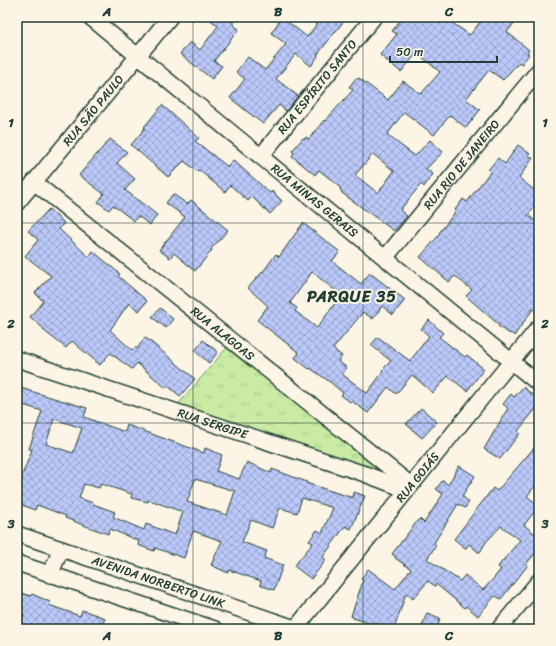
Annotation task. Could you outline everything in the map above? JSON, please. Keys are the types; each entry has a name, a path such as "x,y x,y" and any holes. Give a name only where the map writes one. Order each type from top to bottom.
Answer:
{"street":[{"name":"RUA MINAS GERAIS","path":"90,17 539,384"},
{"name":"RUA SÃO PAULO","path":"17,203 170,17"},
{"name":"RUA ESPÍRITO SANTO","path":"261,156 374,17"},
{"name":"RUA RIO DE JANEIRO","path":"385,258 539,70"},
{"name":"RUA ALAGOAS","path":"34,182 409,487"},
{"name":"RUA GOIÁS","path":"296,629 539,327"},
{"name":"RUA SERGIPE","path":"17,359 365,474 409,487"},
{"name":"AVENIDA NORBERTO LINK","path":"17,534 296,629"},
{"path":"50,574 61,549"},
{"path":"17,563 215,629"},
{"path":"499,629 539,581"}],"green space":[{"path":"230,344 399,479 175,408"}],"building":[{"path":"207,17 226,17 239,29 214,61 222,66 212,79 180,54 190,42 200,50 218,26"},
{"path":"282,17 307,37 322,17 347,17 317,55 318,56 311,66 296,54 276,79 298,96 286,111 279,105 263,124 230,98 245,79 236,72 248,57 265,70 286,44 271,33"},
{"path":"406,17 437,17 446,23 448,20 470,35 484,17 519,17 507,32 529,50 527,53 529,54 522,64 519,62 503,80 489,70 466,99 480,110 466,128 450,115 434,135 404,112 387,135 415,156 430,140 443,152 426,169 433,174 424,187 421,184 400,210 407,216 394,231 342,193 339,186 319,170 315,175 292,156 294,153 292,151 303,138 305,139 306,137 309,139 324,120 325,121 353,90 349,87 356,78 359,78 388,100 403,81 421,94 440,72 417,53 401,72 380,55 397,34 392,31 402,18 404,20","holes":["373,154 394,171 378,193 355,175"]},
{"path":"162,105 199,138 195,141 228,167 233,160 270,193 272,191 282,201 270,214 252,197 248,201 230,185 225,192 199,170 198,172 184,161 168,177 131,145"},
{"path":"110,139 127,152 117,163 135,179 125,190 157,215 150,225 138,216 134,221 113,205 109,210 98,202 104,194 79,175"},
{"path":"518,145 533,158 519,178 539,194 539,202 528,215 539,224 539,313 533,309 514,336 498,326 499,325 466,296 472,290 455,276 449,282 420,257 440,234 439,233 456,211 455,210 463,199 467,202 490,172 488,170 498,158 505,164"},
{"path":"173,194 187,204 191,200 228,230 211,249 212,250 195,271 174,253 170,258 159,250 185,217 166,203"},
{"path":"49,209 64,223 59,229 89,257 93,251 120,274 118,276 147,301 139,311 129,303 110,330 132,350 135,347 137,349 145,337 195,379 180,396 168,386 166,388 137,363 132,369 110,353 100,365 72,341 66,348 43,330 44,329 30,317 43,301 35,293 51,276 25,256 38,240 28,231"},
{"path":"303,223 340,252 332,261 361,284 370,273 405,300 393,315 382,306 373,319 363,312 333,349 342,356 338,361 347,368 342,374 367,393 383,372 382,370 391,361 371,345 378,337 410,361 429,336 421,329 429,320 443,333 439,337 465,357 467,355 484,369 467,391 448,376 433,393 412,375 396,394 388,387 368,413 352,401 350,402 341,395 343,393 330,382 295,358 299,353 257,320 268,306 248,288 276,254 279,257","holes":["312,272 341,295 317,328 295,311 297,308 290,303"]},
{"path":"160,308 173,319 166,328 152,317"},
{"path":"203,340 218,352 209,363 195,351"},
{"path":"17,387 87,408 84,417 125,432 127,425 204,453 205,448 222,455 216,471 239,479 247,462 271,473 272,469 307,482 306,483 353,498 354,492 365,496 351,529 345,526 323,557 326,560 311,579 294,566 313,543 309,541 317,530 322,533 333,508 302,498 297,513 280,508 272,528 251,520 242,542 267,551 264,558 283,565 274,590 260,585 261,581 229,570 228,573 211,565 222,541 193,531 184,558 155,548 154,551 138,545 139,541 110,529 108,534 65,518 66,516 37,505 35,510 17,503 17,493 22,479 21,478 32,450 29,449 42,411 17,403","holes":["54,419 82,428 73,453 46,444","195,479 235,491 227,515 187,502","84,484 99,488 101,484 132,494 131,498 148,502 149,500 183,512 175,535 146,524 144,530 113,517 115,512 79,498"]},
{"path":"523,387 539,400 539,405 518,431 520,433 500,459 484,449 508,408 503,404 511,394 514,397"},
{"path":"421,408 437,422 422,438 406,424"},
{"path":"539,442 539,481 527,496 539,506 524,525 539,537 539,549 526,564 528,565 501,599 496,596 494,597 478,616 466,606 465,608 436,584 435,586 428,581 413,599 406,593 394,629 373,622 372,624 351,616 363,581 361,579 368,569 395,589 411,569 395,558 396,557 392,554 418,520 420,519 424,523 443,494 436,489 443,480 448,485 459,466 475,476 462,496 469,502 465,508 458,504 434,543 436,545 427,559 460,581 465,575 483,590 501,569 498,567 520,540 501,526 486,542 480,552 469,544 465,548 454,539 493,488 497,491"},
{"path":"17,592 31,596 32,594 50,602 49,605 80,616 82,610 105,618 101,629 17,629 24,614 17,612"},
{"path":"427,613 440,618 437,629 421,629"}],"district":[{"name":"PARQUE 35","path":"352,296"}]}
